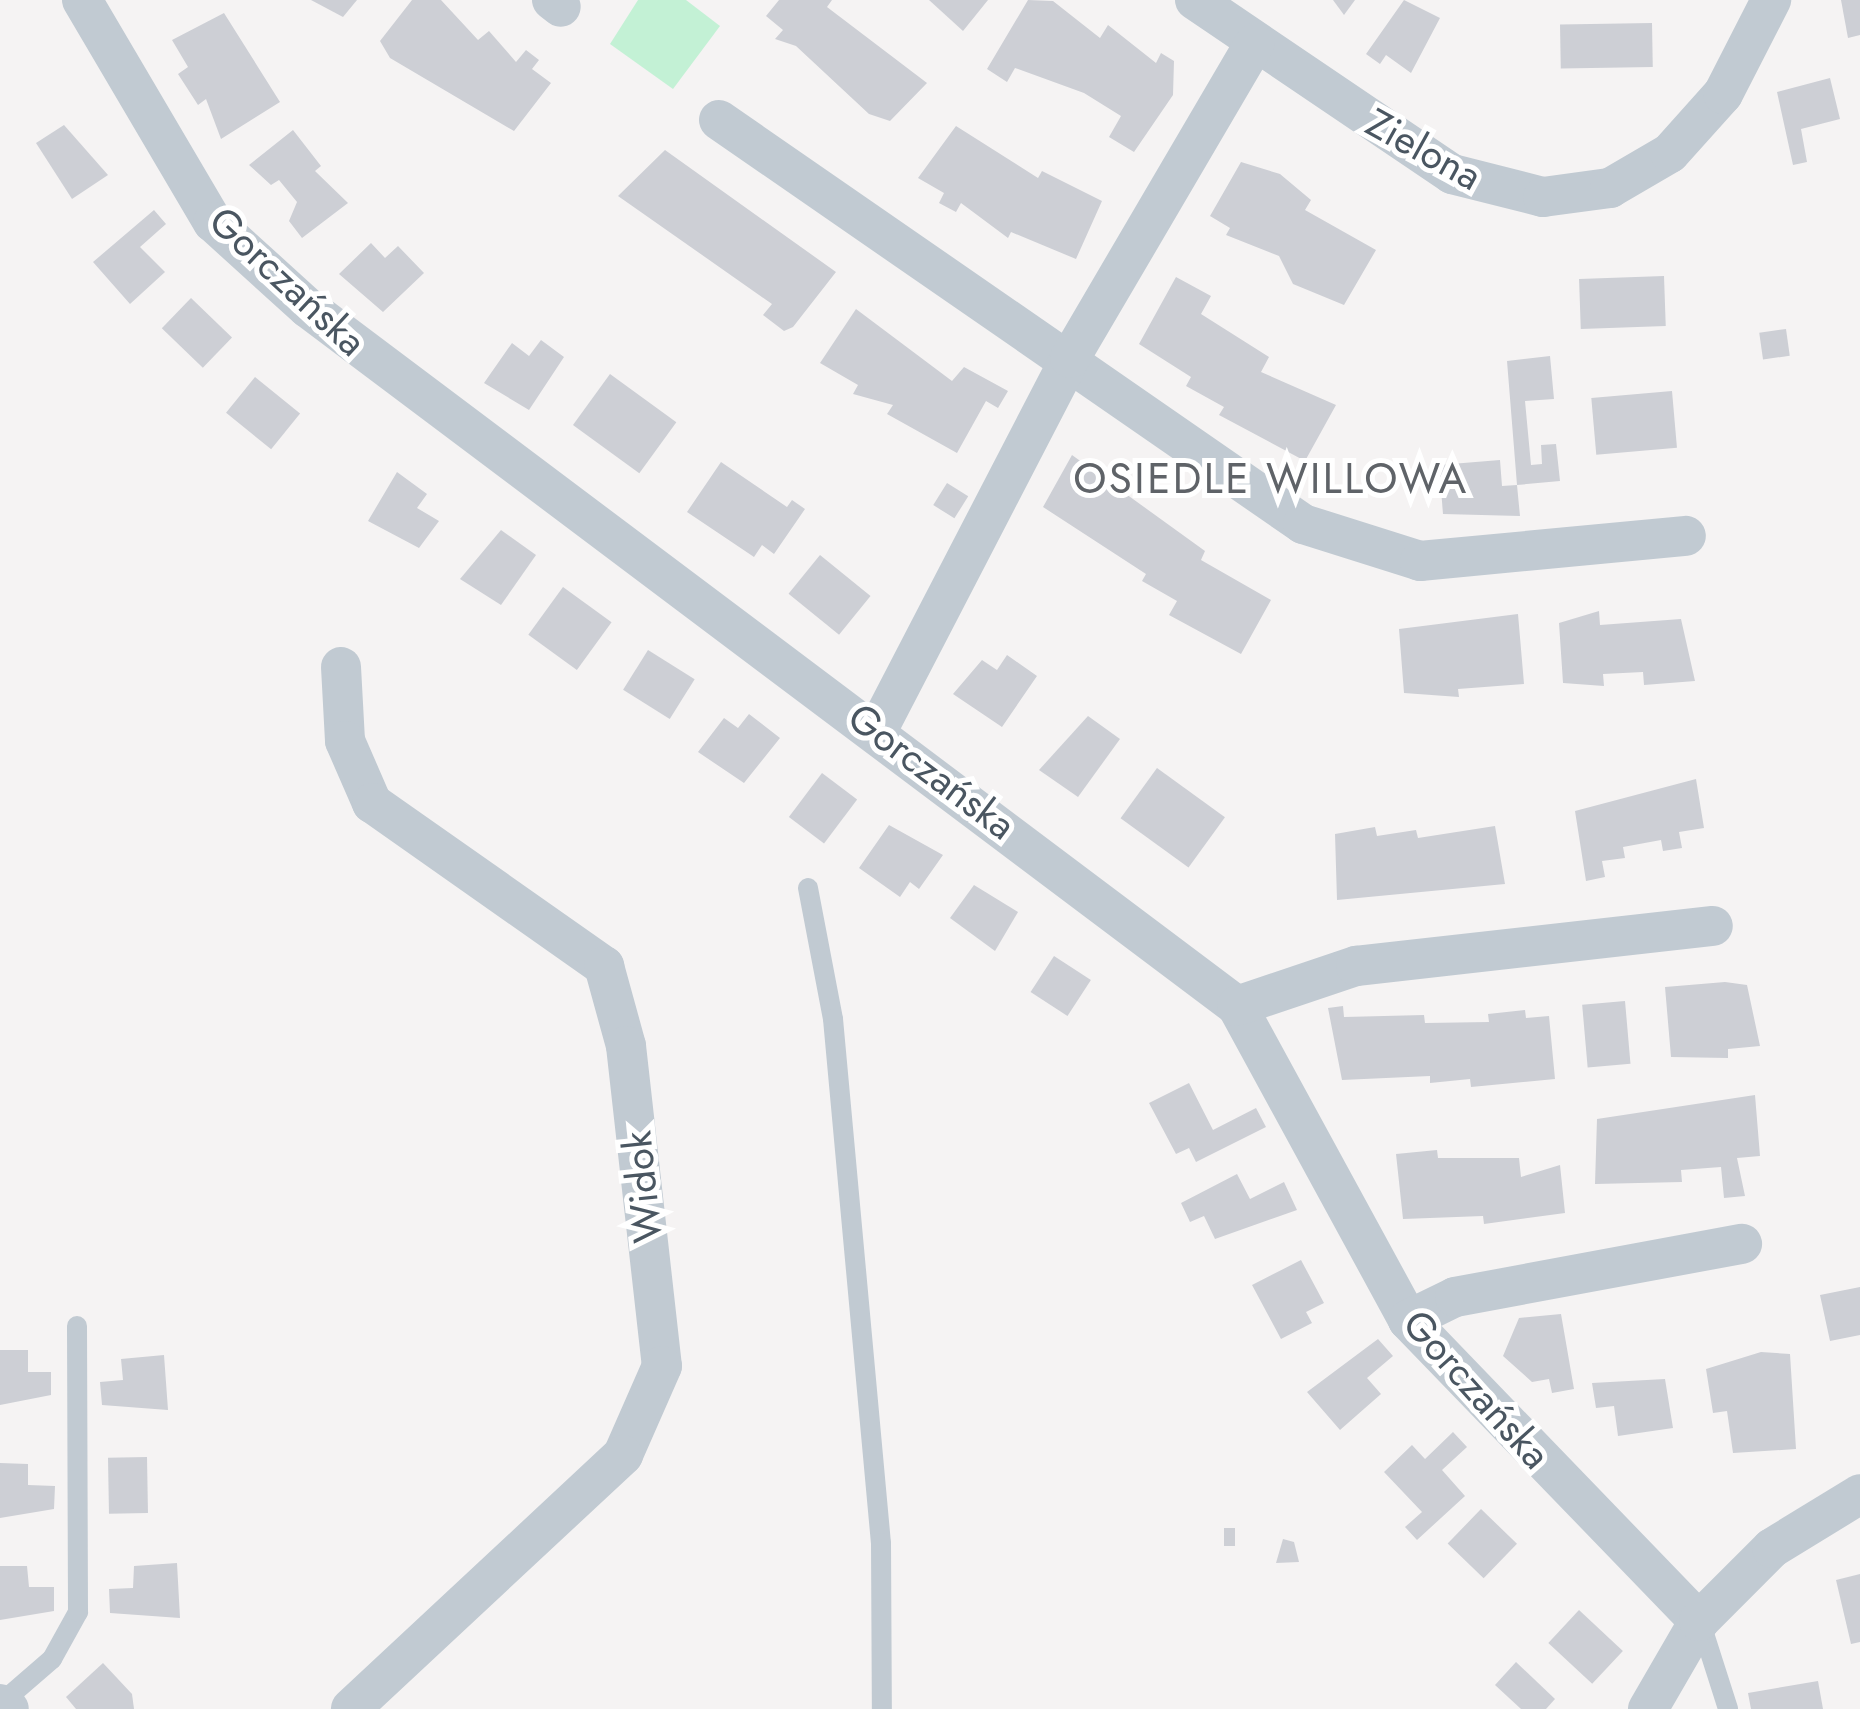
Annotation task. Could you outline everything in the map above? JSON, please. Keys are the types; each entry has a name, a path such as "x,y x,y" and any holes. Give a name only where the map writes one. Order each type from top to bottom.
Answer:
{"street":[{"name":"Gorczańska","path":"82,0 213,222 294,296 878,729 1237,1006 1408,1320 1700,1621"},
{"name":"Zielona","path":"1195,0 1452,174 1510,192 1580,195 1645,172 1694,131 1771,0"},
{"path":"878,729 1070,358 1255,43"},
{"path":"719,120 1070,358 1303,524 1360,548 1420,561 1497,560 1686,536"},
{"name":"Widok","path":"341,667 345,741 372,803 604,966 626,1046 662,1366 624,1455 350,1709"},
{"path":"1237,1006 1356,966 1713,926"},
{"path":"1408,1320 1455,1297 1742,1244"},
{"path":"1648,1709 1700,1621 1772,1548 1860,1494"},
{"path":"0,1704 9,1709"}],"lane":[{"path":"808,888 833,1019 880,1543 882,1709"},
{"path":"0,1704 52,1659 78,1612 77,1326"},
{"path":"1700,1621 1728,1709"}],"green space":[{"path":"638,0 686,0 720,26 673,89 610,44"}],"building":[{"path":"311,0 357,0 343,17"},
{"path":"412,0 441,0 478,40 489,31 516,62 526,50 539,60 532,69 551,83 514,131 390,58 380,41"},
{"path":"779,0 832,0 827,7 927,83 890,121 869,114 796,46 775,39 783,30 766,16"},
{"path":"929,0 988,0 963,31"},
{"path":"1028,0 1053,1 1100,38 1108,25 1156,63 1161,53 1174,61 1173,95 1134,152 1109,137 1121,116 1084,93 1015,68 1007,82 987,69"},
{"path":"1333,0 1355,0 1344,15"},
{"path":"1404,0 1440,18 1411,73 1386,55 1380,64 1366,54"},
{"path":"1841,0 1860,0 1860,35 1848,38"},
{"path":"224,13 280,102 221,139 206,99 198,105 178,74 188,67 172,40"},
{"path":"1652,23 1653,67 1561,69 1560,25"},
{"path":"1830,78 1840,119 1801,129 1807,162 1793,165 1777,92"},
{"path":"64,125 108,175 72,199 36,143"},
{"path":"956,126 1038,178 1042,171 1102,201 1076,259 1011,232 1008,238 961,203 956,212 939,203 944,193 918,178"},
{"path":"293,130 321,166 315,171 348,203 302,238 289,221 297,202 279,180 271,185 249,165"},
{"path":"665,150 836,272 793,327 784,331 763,315 772,304 618,196"},
{"path":"1241,162 1280,174 1311,200 1305,210 1376,250 1344,305 1293,284 1279,256 1226,235 1230,228 1210,216"},
{"path":"154,210 166,224 140,247 165,272 130,304 93,262"},
{"path":"371,243 385,258 398,246 424,273 383,312 339,274"},
{"path":"1664,276 1666,326 1581,329 1579,279"},
{"path":"1176,277 1211,296 1201,314 1269,357 1261,372 1336,405 1305,461 1219,415 1224,407 1186,386 1191,377 1139,344"},
{"path":"191,298 232,338 203,368 162,328"},
{"path":"856,309 952,381 964,367 1008,391 998,408 986,401 957,453 887,414 893,405 853,394 858,385 820,363"},
{"path":"1786,329 1790,356 1763,359 1759,333"},
{"path":"541,340 564,357 529,410 484,383 512,343 529,356"},
{"path":"1550,356 1554,399 1525,401 1531,465 1542,464 1541,445 1556,444 1560,481 1517,485 1507,361"},
{"path":"610,374 676,422 639,473 573,425"},
{"path":"255,377 300,414 271,449 226,413"},
{"path":"1672,391 1677,448 1596,455 1591,398"},
{"path":"1072,455 1205,551 1201,560 1271,600 1241,654 1169,615 1177,601 1142,581 1146,574 1043,507"},
{"path":"1500,460 1502,486 1517,485 1520,516 1443,514 1439,465"},
{"path":"721,462 787,507 792,500 805,509 774,554 762,545 754,557 687,512"},
{"path":"397,472 427,494 417,508 439,521 419,548 368,521"},
{"path":"947,483 968,496 954,518 933,505"},
{"path":"501,530 536,555 501,605 460,579"},
{"path":"820,555 871,596 839,635 789,594"},
{"path":"563,587 612,622 577,670 528,635"},
{"path":"1599,611 1600,625 1681,619 1695,681 1644,685 1643,672 1603,674 1604,686 1563,683 1559,623"},
{"path":"1518,614 1524,684 1458,689 1459,697 1404,693 1399,629"},
{"path":"648,650 695,679 670,719 623,690"},
{"path":"1007,655 1037,676 1002,727 953,694 982,660 997,670"},
{"path":"749,714 780,738 744,783 698,752 724,718 738,728"},
{"path":"1088,716 1120,739 1078,797 1039,770"},
{"path":"1157,768 1225,817 1189,868 1121,818"},
{"path":"822,773 857,799 824,843 789,817"},
{"path":"1696,779 1704,828 1679,832 1682,848 1663,851 1661,840 1623,847 1625,858 1602,861 1605,877 1586,881 1575,811"},
{"path":"889,825 943,855 919,889 910,882 900,897 859,868"},
{"path":"1495,826 1505,884 1337,900 1335,834 1375,827 1377,836 1416,830 1418,838"},
{"path":"974,885 1018,912 995,951 950,918"},
{"path":"1054,956 1091,980 1067,1016 1031,992"},
{"path":"1725,982 1747,985 1760,1046 1728,1049 1728,1058 1671,1057 1665,987"},
{"path":"1625,1001 1630,1064 1588,1068 1582,1005"},
{"path":"1343,1006 1344,1017 1424,1015 1425,1023 1489,1022 1488,1014 1525,1010 1526,1018 1549,1016 1555,1079 1471,1087 1470,1079 1430,1083 1430,1076 1342,1080 1328,1008"},
{"path":"1189,1083 1213,1130 1256,1108 1266,1127 1196,1162 1189,1148 1176,1154 1149,1103"},
{"path":"1755,1095 1760,1156 1737,1158 1745,1196 1724,1198 1721,1167 1681,1170 1682,1182 1595,1184 1597,1119"},
{"path":"1437,1150 1438,1158 1519,1158 1521,1177 1560,1165 1565,1213 1484,1224 1483,1216 1403,1219 1396,1154"},
{"path":"1237,1174 1250,1199 1284,1182 1297,1210 1215,1239 1204,1216 1190,1222 1181,1203"},
{"path":"1301,1260 1324,1303 1306,1312 1312,1323 1281,1339 1252,1285"},
{"path":"1860,1287 1860,1335 1830,1341 1820,1295"},
{"path":"1561,1314 1574,1389 1552,1393 1549,1379 1532,1382 1503,1356 1519,1318"},
{"path":"1378,1339 1393,1356 1367,1378 1381,1394 1340,1430 1307,1392"},
{"path":"0,1350 28,1350 28,1372 51,1372 51,1395 0,1405"},
{"path":"1761,1352 1790,1354 1796,1449 1733,1453 1727,1411 1713,1413 1706,1369"},
{"path":"164,1355 168,1410 102,1405 100,1382 123,1380 121,1359"},
{"path":"1665,1379 1673,1428 1618,1436 1614,1406 1596,1408 1592,1383"},
{"path":"1453,1432 1467,1447 1442,1470 1465,1496 1417,1540 1405,1527 1422,1512 1384,1472 1412,1445 1425,1459"},
{"path":"147,1457 148,1513 109,1514 108,1458"},
{"path":"0,1463 28,1464 28,1485 55,1486 54,1509 0,1518"},
{"path":"1481,1509 1517,1544 1484,1578 1448,1544"},
{"path":"1224,1528 1235,1528 1235,1546 1224,1546"},
{"path":"1283,1539 1294,1542 1299,1562 1276,1563"},
{"path":"177,1563 180,1618 110,1613 109,1589 133,1588 134,1566"},
{"path":"0,1566 27,1566 29,1587 54,1587 54,1611 0,1620"},
{"path":"1860,1574 1860,1642 1851,1644 1836,1580"},
{"path":"1579,1610 1623,1651 1592,1684 1548,1643"},
{"path":"1516,1662 1555,1699 1546,1709 1521,1709 1495,1685"},
{"path":"103,1663 132,1694 134,1709 76,1709 66,1697"},
{"path":"1818,1681 1823,1709 1751,1709 1748,1693"}],"district":[{"name":"OSIEDLE WILLOWA","path":"1271,479"}]}
